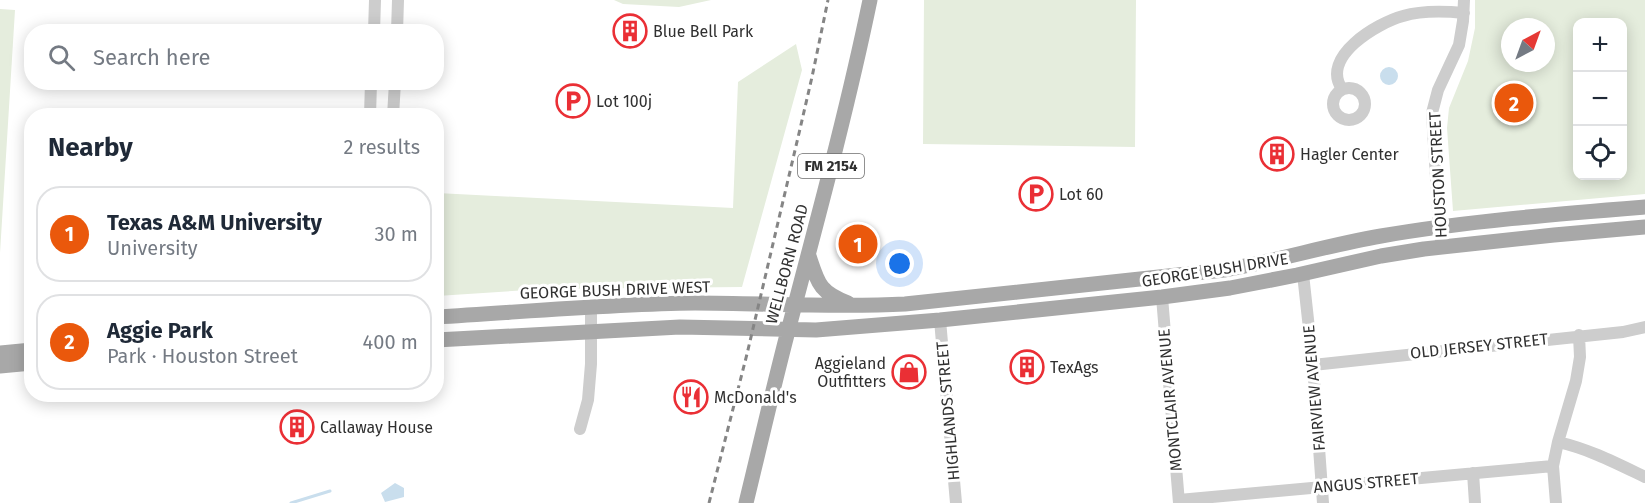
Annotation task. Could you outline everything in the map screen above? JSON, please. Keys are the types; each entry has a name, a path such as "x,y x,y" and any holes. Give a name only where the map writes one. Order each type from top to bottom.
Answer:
{"main road":[{"name":"WELLBORN ROAD","path":"746,503 788,330 809,256 870,0"},
{"name":"GEORGE BUSH DRIVE","path":"795,305 859,307 904,304 1224,270 1378,236 1439,227 1645,207"},
{"name":"GEORGE BUSH DRIVE","path":"788,330 816,330 940,320 1162,297 1230,288 1381,256 1442,247 1645,227"},
{"path":"809,256 817,280 823,289 837,299 859,307"},
{"path":"1162,297 1166,288 1255,274 1262,263"},
{"name":"GEORGE BUSH DRIVE WEST","path":"444,316 694,303 795,305"},
{"path":"444,340 680,327 788,330"},
{"path":"0,353 24,351"},
{"path":"0,366 24,364"},
{"path":"0,375 24,374"}],"street":[{"path":"374,24 375,0"},
{"path":"397,24 398,0"},
{"name":"HOUSTON STREET","path":"1442,247 1432,113 1438,90 1459,45 1464,0"},
{"path":"1342,89 1337,77 1340,60 1356,42 1371,30 1394,18 1412,14 1464,13"},
{"path":"370,108 371,90"},
{"path":"393,108 394,90"},
{"name":"FAIRVIEW AVENUE","path":"1303,274 1313,365 1323,503"},
{"name":"MONTCLAIR AVENUE","path":"1162,297 1179,501"},
{"path":"580,429 588,400 591,364 591,307"},
{"name":"HIGHLANDS STREET","path":"940,320 956,503"},
{"name":"OLD JERSEY STREET","path":"1313,365 1623,332 1645,327"},
{"path":"1556,503 1553,466 1576,381 1580,357 1579,335"},
{"path":"1558,442 1579,447 1645,477"},
{"name":"ANGUS STREET","path":"1179,501 1553,466"},
{"path":"1473,473 1475,503"}],"green space":[{"path":"614,0 711,0 679,7 623,4"},
{"path":"924,0 1136,0 1135,147 923,144"},
{"path":"1475,0 1645,0 1645,194 1453,211 1447,128 1449,108 1468,61 1475,28"},
{"path":"0,9 15,10 0,253"},
{"path":"796,44 802,70 742,287 544,289 444,296 444,193 733,208 738,82"}],"water":[{"path":"1389,67 1395,70 1398,76 1395,82 1389,85 1383,82 1380,76 1383,70"},
{"path":"395,483 404,488 404,497 385,502 381,493"}],"waterway":[{"path":"291,503 330,491"}],"railway":[{"path":"709,503 747,354 828,0"}],"place":[{"name":"Blue Bell Park","path":"630,31"},
{"name":"Lot 100j","path":"573,101"},
{"name":"Aggie Park","path":"1514,103"},
{"name":"Hagler Center","path":"1277,154"},
{"name":"Lot 60","path":"1036,194"},
{"name":"Texas A&M University","path":"858,244"},
{"name":"TexAgs","path":"1027,367"},
{"name":"Aggieland Outfitters","path":"909,372"},
{"name":"McDonald's","path":"691,397"},
{"name":"Callaway House","path":"297,427"}]}
